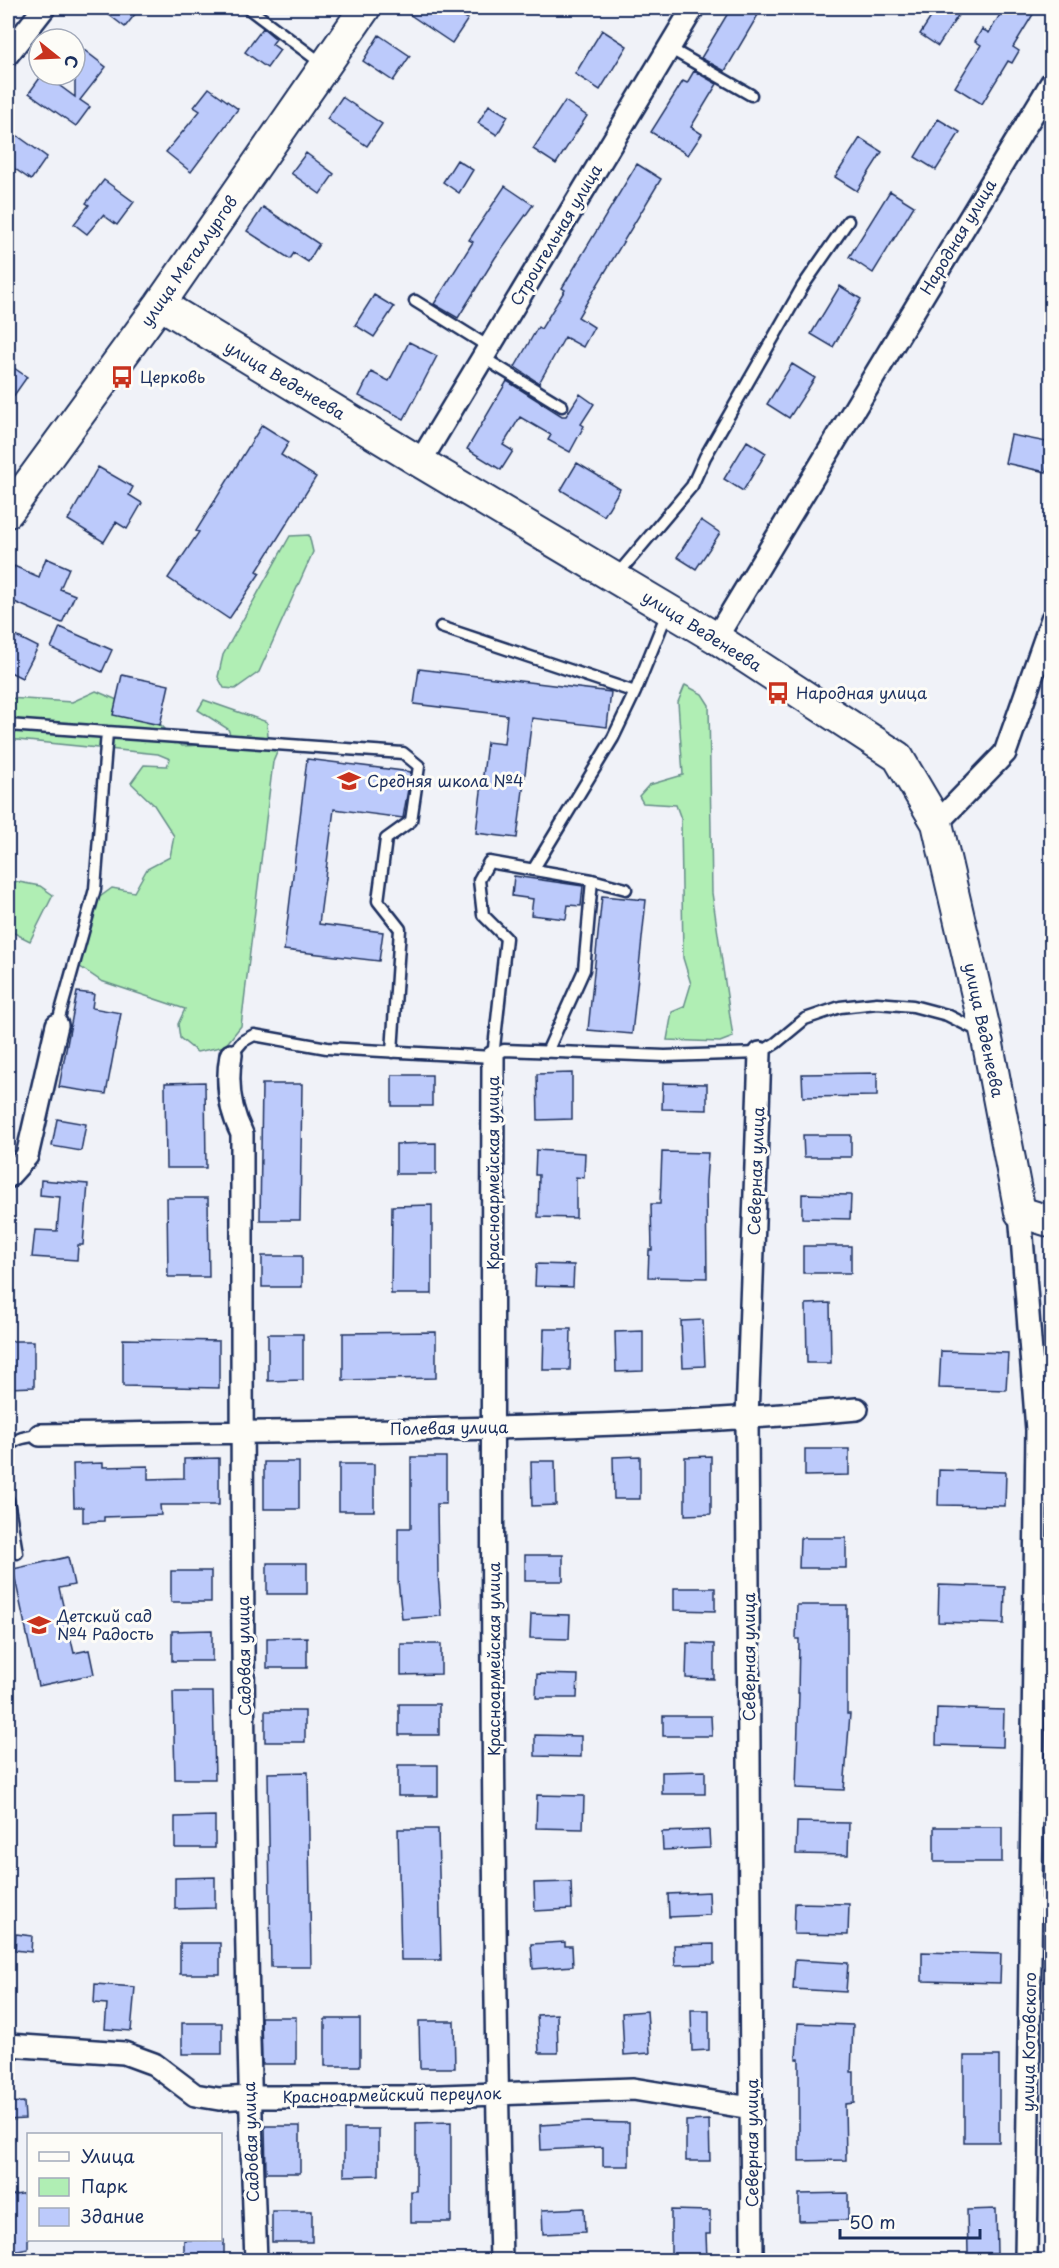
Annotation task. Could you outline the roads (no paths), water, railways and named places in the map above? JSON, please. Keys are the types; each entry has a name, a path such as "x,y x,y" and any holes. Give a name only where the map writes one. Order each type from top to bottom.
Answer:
{"main road":[{"name":"улица Металлургов","path":"8,512 160,304 365,8"},
{"name":"улица Веденеева","path":"160,304 716,638 898,757 937,823 986,1034 1020,1212"},
{"path":"1020,1212 1052,1222"}],"street":[{"path":"8,54 44,8"},
{"name":"Строительная улица","path":"420,462 693,8"},
{"name":"Народная улица","path":"716,638 1052,82"},
{"path":"937,823 1005,753 1052,619"},
{"path":"8,1177 27,1156 57,1026"},
{"name":"Северная улица","path":"752,2260 747,1419 759,1053"},
{"name":"Садовая улица","path":"231,1055 227,1076 229,1096 242,1134 242,1431 249,2097 256,2260"},
{"name":"Красноармейская улица","path":"493,1057 492,1427 497,2093 501,2260"},
{"name":"улица Котовского","path":"1020,1212 1043,1512 1042,1671 1026,2260"},
{"name":"Полевая улица","path":"40,1435 492,1427 747,1419 857,1409"},
{"name":"Красноармейский переулок","path":"8,2045 124,2053 154,2064 195,2095 219,2099 414,2097 633,2089 751,2108"}],"lane":[{"path":"248,8 324,66"},
{"path":"669,48 751,95"},
{"path":"615,578 692,486 705,457 804,286 848,221"},
{"path":"415,301 562,406"},
{"path":"532,870 613,738 668,609"},
{"path":"441,627 634,692"},
{"path":"8,725 403,753 419,766 411,821 386,838 378,901 400,929 392,1052"},
{"path":"57,1026 95,889 107,732"},
{"path":"493,1057 506,938 483,915 479,880 489,862 592,880 626,889"},
{"path":"547,1052 584,970 592,880"},
{"path":"231,1055 243,1041 254,1035 315,1046 493,1057 504,1050 665,1056 759,1053 776,1043 805,1019 840,1007 877,1003 914,1006 947,1015 986,1034"},
{"path":"8,1449 9,1445 20,1438 40,1435"},
{"path":"8,1500 17,1553"}],"place":[{"name":"Церковь","path":"122,377"},
{"name":"Народная улица","path":"778,693"},
{"name":"Средняя школа №4","path":"349,781"},
{"name":"Детский сад №4 Радость","path":"39,1625"}]}
